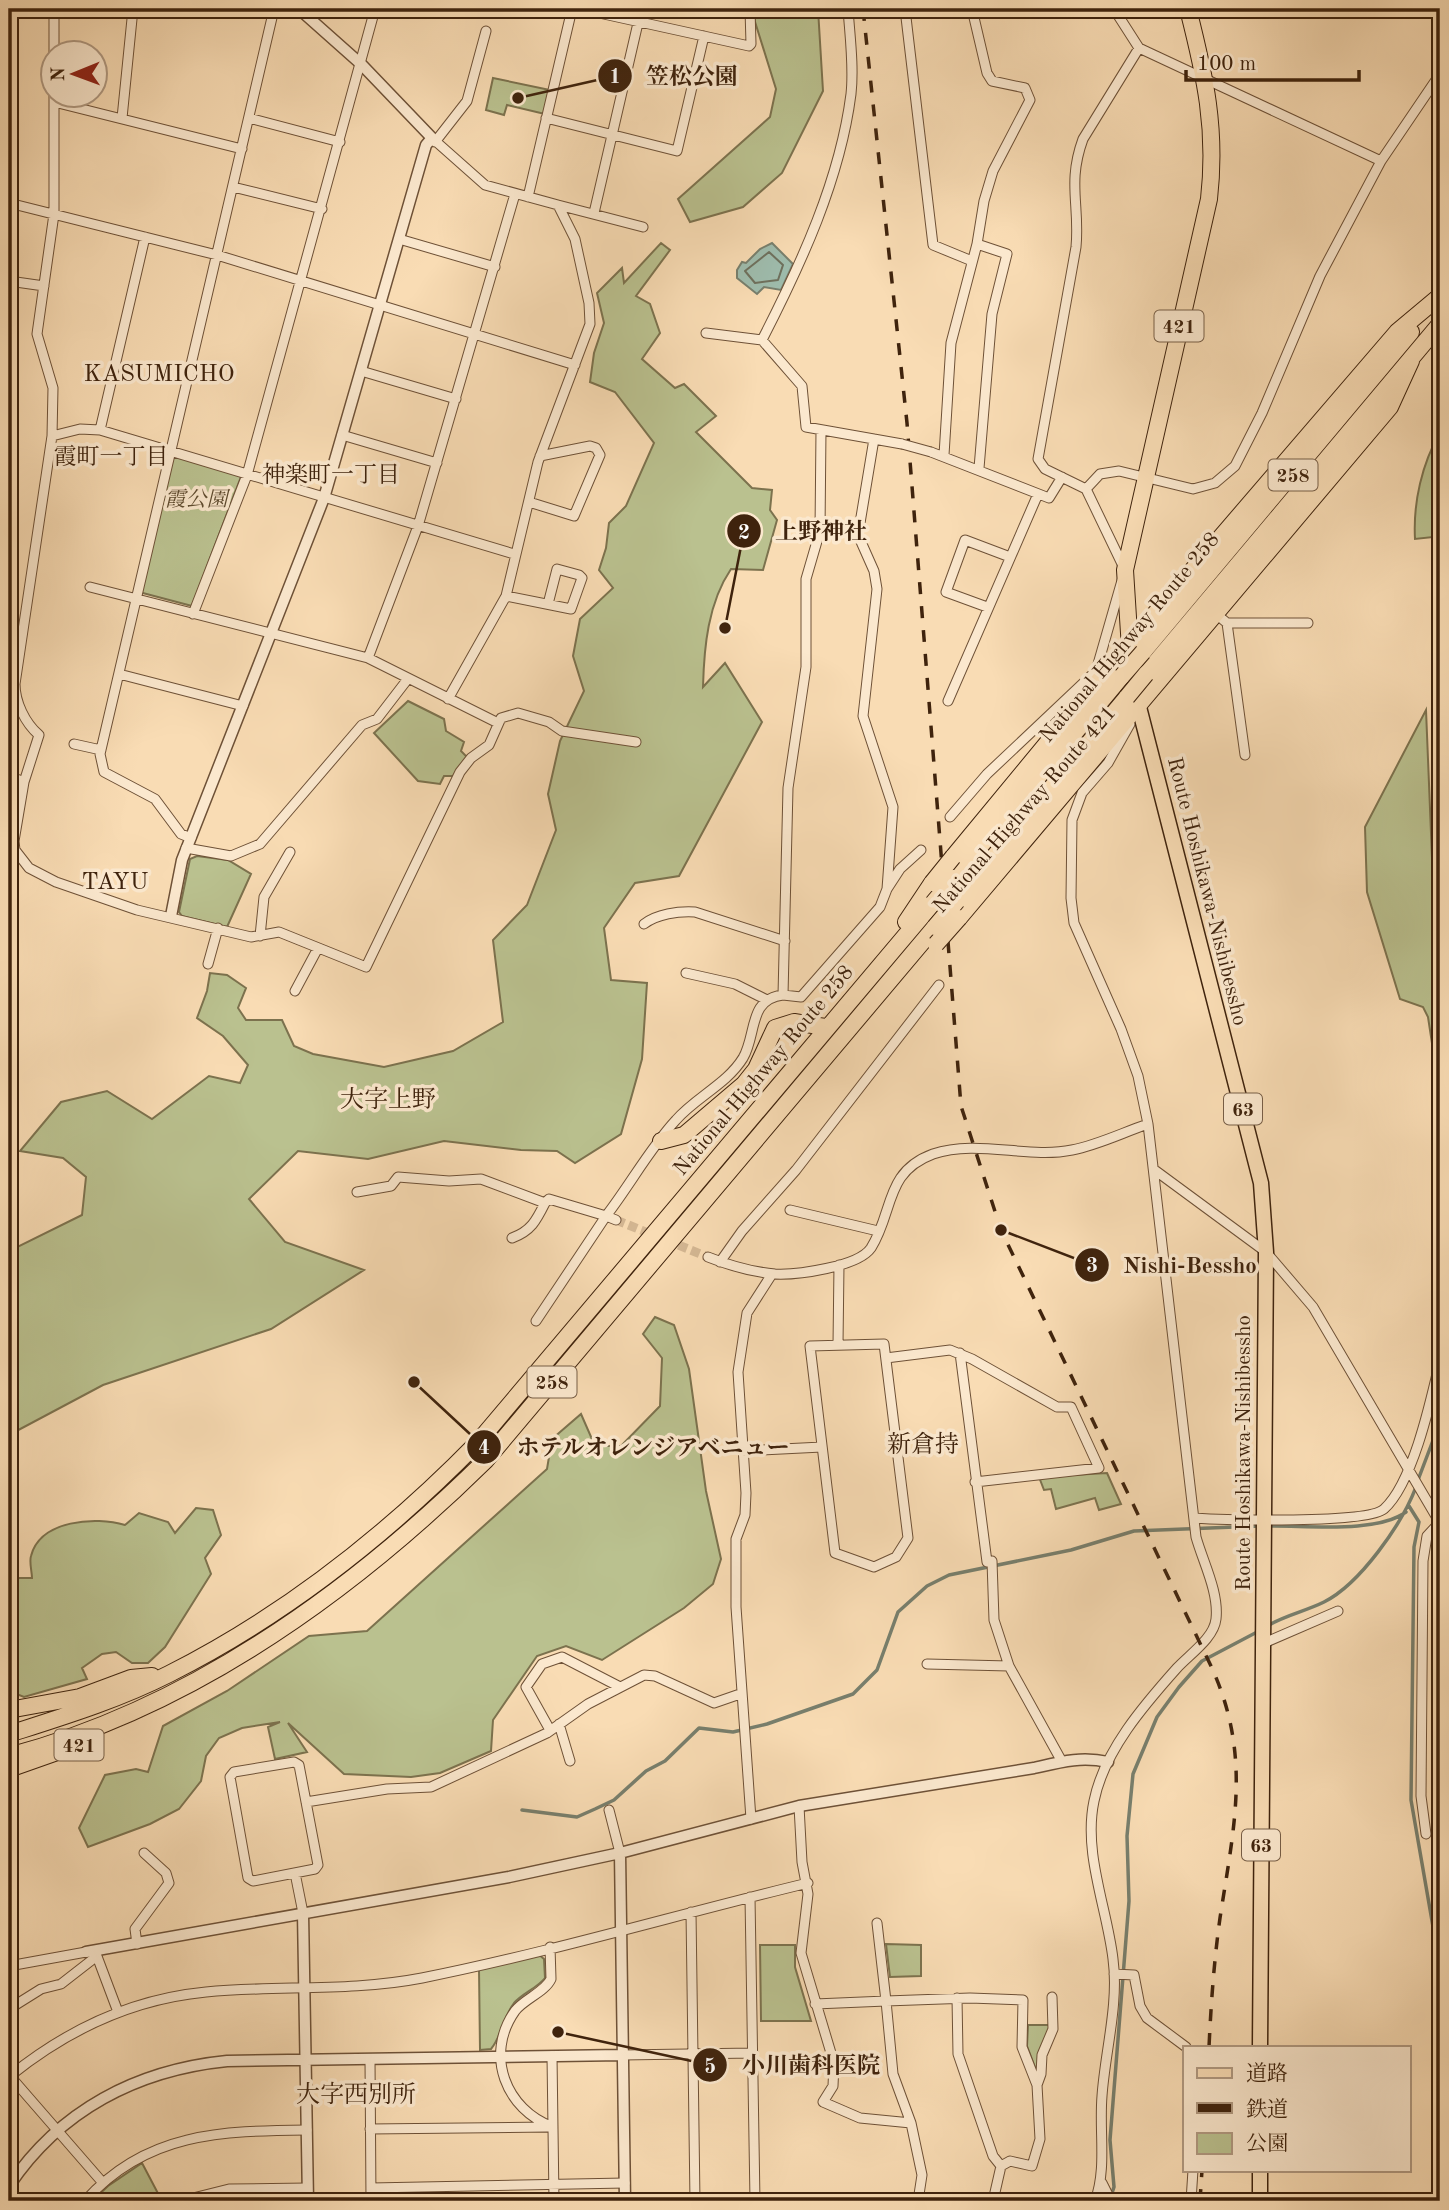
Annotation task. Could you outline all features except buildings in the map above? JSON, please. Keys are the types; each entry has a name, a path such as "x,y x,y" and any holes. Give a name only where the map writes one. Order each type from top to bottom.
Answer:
{"highway":[{"name":"National Highway Route 421","path":"935,935 959,918 1133,702 1136,648 1125,570 1144,476 1209,199 1213,130 1206,78 1188,9"},
{"name":"National Highway Route 258","path":"9,1734 71,1714 167,1675 292,1600 420,1501 478,1441 1122,676 1136,648 1440,296"},
{"name":"National Highway Route 258","path":"9,1756 80,1733 142,1707 284,1630 425,1520 486,1460 892,978 935,935 957,901 1133,702 1146,674 1440,324"},
{"path":"1133,702 1221,618 1390,407 1411,360"},
{"name":"National Highway Route 421","path":"883,960 932,883 953,857 1136,648"},
{"path":"662,1141 684,1135 744,1084 756,1069 775,1028 794,1022 825,1027"},
{"path":"9,1710 80,1697 131,1678 167,1675"},
{"name":"421","path":"9,1769 58,1754 116,1729 142,1707"}],"main road":[{"name":"Route Hoshikawa-Nishibessho","path":"1133,702 1261,1183 1266,1252 1260,2046"},
{"path":"1260,2172 1260,2201"}],"street":[{"path":"54,9 54,38"},
{"path":"122,118 133,9"},
{"path":"274,9 101,750 104,772 155,799 188,843 231,856 260,844 362,725 377,719 407,680"},
{"path":"299,9 362,65 433,140 478,180 515,194 643,227"},
{"path":"193,614 247,475 341,142 375,9"},
{"path":"528,197 572,9"},
{"path":"581,9 749,46 750,9"},
{"path":"762,340 818,222 844,128 851,94 848,9"},
{"path":"905,9 933,245 972,261"},
{"path":"944,455 951,342 977,244 984,201 993,171 1030,100 1026,88 992,81 987,73 972,9"},
{"path":"1114,9 1139,48 1381,162"},
{"path":"594,213 639,23"},
{"path":"171,916 177,874 188,843 324,498 426,145 464,107 485,31"},
{"path":"546,118 677,151 704,36"},
{"path":"950,817 987,774 1096,671 1125,570 1086,489 1045,469 1038,459 1076,247 1078,221 1072,183 1075,167 1083,139 1139,48"},
{"path":"1086,489 1100,474 1108,472 1144,476 1193,489 1215,483 1235,466 1262,412 1320,276 1381,162 1440,75"},
{"path":"54,108 54,214 37,342 51,379 52,436 15,684 18,701 27,723 39,735 24,782 14,841 15,850 29,868 68,886 136,910 260,936 279,932 366,967 460,772 471,758 489,745 498,723 506,715 518,713 549,722 562,731 636,742"},
{"path":"88,108 242,149"},
{"path":"249,118 341,142"},
{"path":"233,187 322,209"},
{"path":"368,659 418,526 515,194"},
{"path":"9,203 217,255 575,365"},
{"path":"448,699 506,596 514,554 540,456 590,324 589,303 575,239 558,205"},
{"path":"100,430 145,237"},
{"path":"399,239 495,267"},
{"path":"977,244 1007,254 989,336 979,468"},
{"path":"9,282 44,286"},
{"path":"706,333 762,340 802,386 806,427 902,444 944,455 1049,498 1062,477"},
{"path":"361,371 456,399"},
{"path":"52,436 80,429 100,430 514,554"},
{"path":"783,995 788,788 806,667 806,579 820,531 821,430"},
{"path":"342,435 437,463"},
{"path":"874,439 858,535 874,571 877,589 863,716 893,807 887,888"},
{"path":"529,502 574,516 600,454 596,448 590,446 540,456"},
{"path":"948,701 1038,494"},
{"path":"987,607 946,592 965,540 1010,556"},
{"path":"506,596 548,604 574,607 582,578 557,569 548,604"},
{"path":"90,587 368,659 498,723"},
{"path":"1245,755 1221,618 1308,623"},
{"path":"119,674 243,706"},
{"path":"1111,2201 1104,2186 1101,2106 1114,1974 1092,1826 1093,1802 1108,1762 1123,1737 1178,1666 1200,1646 1216,1622 1216,1602 1196,1535 1156,1171 1148,1124 1138,1076 1074,923 1071,898 1072,820 1082,793 1108,763 1133,702"},
{"path":"74,744 101,750"},
{"path":"9,776 24,782"},
{"path":"1439,823 1440,887"},
{"path":"536,1321 606,1216 676,1119 700,1102 742,1059 756,1012 767,1000 783,995 801,997 880,907 887,888 900,869 921,850"},
{"path":"260,936 264,897 290,852"},
{"path":"644,924 662,916 695,912 785,941"},
{"path":"208,964 218,928"},
{"path":"295,991 318,948"},
{"path":"686,973 735,984 767,1000"},
{"path":"720,1262 742,1231 796,1170 939,985"},
{"path":"708,1257 772,1274 789,1274 839,1265 866,1253 878,1231 893,1189 910,1166 933,1154 959,1150 1071,1150 1148,1124"},
{"path":"1156,1171 1266,1252 1313,1307 1440,1522 1427,1536 1423,1561 1421,1796 1426,1834"},
{"path":"357,1192 391,1186 398,1177 449,1181 481,1179 545,1203"},
{"path":"512,1238 527,1233 548,1199 616,1220"},
{"path":"790,1210 878,1231"},
{"path":"838,1345 839,1265"},
{"path":"751,1819 740,1694 736,1539 745,1516 738,1372 747,1312 772,1274"},
{"path":"884,1344 908,1538 896,1557 874,1567 835,1553 810,1346 838,1345 884,1344"},
{"path":"886,1358 950,1350 1056,1407 1070,1407 1099,1468 975,1482"},
{"path":"960,1353 975,1482 991,1566 994,1620 1009,1666 1061,1760"},
{"path":"1194,1519 1263,1525 1372,1516 1384,1509 1409,1470 1440,1361"},
{"path":"742,1451 822,1447"},
{"path":"1264,1643 1338,1611"},
{"path":"550,1730 526,1687 542,1664 562,1657 620,1687"},
{"path":"927,1664 1009,1666"},
{"path":"306,1802 387,1789 431,1787 550,1730 620,1687 650,1675 715,1703 740,1694"},
{"path":"559,1724 570,1761"},
{"path":"9,1966 509,1877 620,1853 799,1806 1034,1768 1061,1760 1093,1759 1108,1762"},
{"path":"294,1762 299,1765 306,1802 318,1865 315,1869 253,1881 248,1878 230,1777 234,1772 294,1762"},
{"path":"799,1806 802,1862 808,1883 801,1953 834,2063 833,2086 823,2102 860,2118 911,2123"},
{"path":"609,1810 620,1853 625,2201"},
{"path":"136,1944 135,1929 169,1882 166,1873 144,1853"},
{"path":"295,1873 303,1913 308,2201"},
{"path":"103,2183 10,2076 58,2041 118,2012 203,1992 359,1987 410,1980 808,1883"},
{"path":"750,1897 755,2201"},
{"path":"691,1912 695,2201"},
{"path":"877,1923 893,2074 911,2123 922,2175 918,2201"},
{"path":"550,1947 551,1979 514,2011 506,2028 500,2056 502,2077 513,2098 534,2119 553,2127"},
{"path":"9,2009 41,1989 61,1984 93,1953"},
{"path":"93,1953 118,2012"},
{"path":"1114,1974 1134,1975 1140,2006 1147,2018 1185,2046"},
{"path":"1037,2085 1041,2074 1042,2055 1053,2029 1052,1997"},
{"path":"815,2004 957,1998 1023,2000 1022,2047 1037,2085 1040,2139 1032,2166 1010,2161 1001,2166 993,2201"},
{"path":"957,1998 958,2054 993,2156 1001,2166"},
{"path":"9,2186 57,2130 109,2093 168,2070 227,2061 753,2053"},
{"path":"552,2056 554,2201"},
{"path":"370,2059 371,2201"},
{"path":"370,2129 553,2127"},
{"path":"86,2201 103,2183 148,2153 187,2138 231,2131 306,2130"},
{"path":"1191,2201 1193,2172"},
{"path":"371,2188 625,2183"},
{"path":"1095,2201 1104,2186"},
{"path":"181,2201 229,2189 307,2188"}],"green space":[{"path":"751,9 818,9 823,91 782,173 743,207 690,222 678,199 770,117 776,89"},
{"path":"493,78 550,90 545,114 507,105 504,115 486,110"},
{"path":"661,243 670,250 636,296 650,304 660,333 642,359 675,388 684,384 716,416 696,432 752,488 772,490 770,510 777,520 763,570 731,569 723,582 712,611 705,656 703,687 725,663 762,722 679,876 635,883 604,928 611,980 647,983 642,1059 621,1134 575,1163 557,1151 521,1150 444,1141 368,1159 298,1151 249,1199 285,1242 364,1270 271,1329 103,1385 9,1435 9,1251 82,1215 86,1177 63,1158 20,1151 61,1102 107,1091 152,1119 209,1076 240,1083 248,1065 223,1036 197,1018 207,991 210,973 227,975 246,988 238,1008 246,1020 282,1020 294,1046 313,1054 384,1067 453,1051 503,1022 493,940 527,905 556,830 548,794 560,741 584,691 573,656 580,619 613,588 599,570 606,548 609,523 626,506 654,443 615,392 590,382 594,353 604,323 597,293 622,268 624,283"},
{"path":"1440,432 1440,542 1433,537 1415,539 1415,525 1420,484 1428,457"},
{"name":"霞公園","path":"172,455 242,474 192,606 139,592"},
{"path":"408,701 444,719 446,731 464,742 461,751 467,757 453,776 444,776 440,784 418,781 374,733"},
{"path":"1426,710 1440,1055 1433,1050 1428,1017 1423,1007 1400,999 1367,892 1365,827"},
{"path":"197,856 228,860 251,874 227,927 182,916 179,912 190,859"},
{"path":"655,1317 674,1325 689,1369 706,1491 721,1559 713,1584 684,1608 602,1660 566,1646 537,1656 493,1720 491,1751 440,1773 411,1777 344,1774 288,1723 307,1752 275,1759 268,1727 280,1722 242,1728 219,1738 206,1756 201,1781 179,1809 150,1824 88,1847 79,1828 105,1775 136,1769 148,1772 163,1726 227,1691 309,1636 367,1631 547,1469 552,1439 581,1414 595,1446 621,1446 660,1406 662,1358 643,1334"},
{"path":"1107,1473 1121,1504 1099,1510 1095,1498 1056,1509 1051,1489 1044,1490 1039,1477"},
{"path":"196,1508 213,1510 221,1535 205,1558 211,1574 165,1647 148,1663 132,1663 116,1652 102,1654 82,1668 87,1679 24,1697 9,1691 9,1585 19,1578 32,1578 31,1556 36,1544 45,1535 57,1528 85,1521 125,1525 139,1513 168,1522 175,1533"},
{"path":"886,1944 921,1945 921,1976 890,1977"},
{"path":"760,1945 795,1945 795,1967 811,2021 761,2021"},
{"path":"538,1954 544,1959 545,1978 514,2003 491,2049 480,2050 479,1969"},
{"path":"1028,2025 1049,2025 1051,2028 1036,2070 1027,2046"},
{"path":"142,2163 162,2201 92,2201 108,2186"}],"water":[{"path":"772,243 793,264 781,290 764,287 757,294 737,278 737,270 742,262 746,263 760,249"}],"waterway":[{"path":"1418,1480 1440,1422"},
{"path":"1269,1625 1324,1602 1352,1582 1390,1535 1416,1487"},
{"path":"1409,1506 1419,1522 1414,1547 1411,1800 1440,1967"},
{"path":"1268,1526 1359,1526 1393,1519 1406,1512"},
{"path":"522,1810 577,1817 614,1800 646,1771 665,1761 699,1728 733,1732 767,1724 853,1694 877,1670 898,1612 927,1586 949,1575 1071,1550 1134,1531 1260,1526"},
{"path":"1111,2196 1114,2187 1110,2140 1129,1901 1127,1836 1133,1774 1157,1717 1179,1687 1202,1661 1259,1631"}],"tunnel":[{"path":"616,1220 708,1257"}],"railway":[{"path":"863,9 907,423 961,1106 1001,1230 1211,1666 1224,1699 1232,1730 1236,1791 1216,1950 1209,2046"},
{"path":"1200,2201 1202,2172"}],"place":[{"name":"笠松公園","path":"518,98"},
{"name":"上野神社","path":"725,628"},
{"name":"Nishi-Bessho","path":"1001,1230"},
{"name":"ホテルオレンジアベニュー","path":"414,1382"},
{"name":"小川歯科医院","path":"558,2032"}],"district":[{"name":"KASUMICHO","path":"159,373"},
{"name":"霞町一丁目","path":"111,456"},
{"name":"神楽町一丁目","path":"331,474"},
{"name":"TAYU","path":"115,881"},
{"name":"大字上野","path":"388,1099"},
{"name":"新倉持","path":"923,1444"},
{"name":"大字西別所","path":"356,2094"}]}
